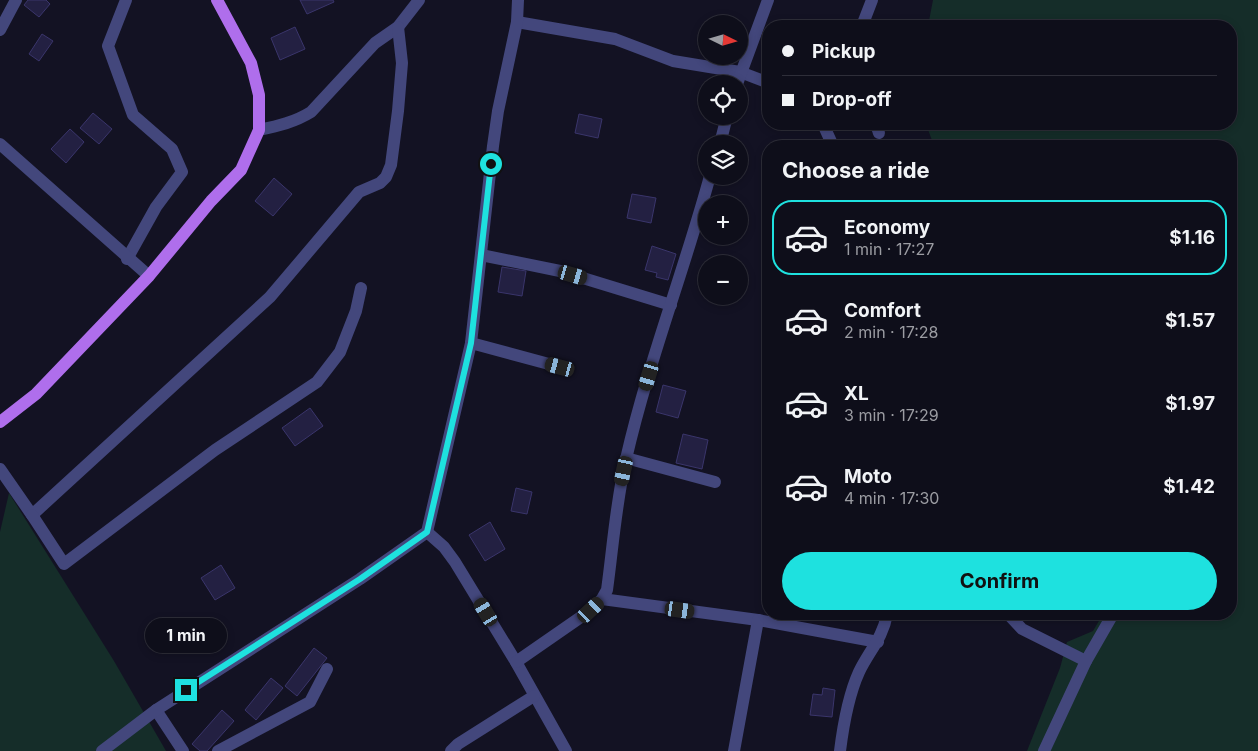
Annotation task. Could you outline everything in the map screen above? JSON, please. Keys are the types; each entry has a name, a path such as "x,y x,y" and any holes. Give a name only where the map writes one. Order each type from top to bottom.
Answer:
{"main road":[{"path":"0,422 36,394 149,276 211,201 241,170 259,130 259,95 251,62 217,0"}],"street":[{"path":"0,30 16,0"},
{"path":"126,0 108,46 133,115 172,149 182,172 156,207 127,259"},
{"path":"259,130 286,124 311,112 374,43 398,26 419,0"},
{"path":"102,751 156,710 360,579 427,532 471,343 498,111 517,22 518,0"},
{"path":"739,75 768,0"},
{"path":"864,20 872,0"},
{"path":"517,22 615,39 673,61 727,75"},
{"path":"32,515 270,297 359,192 386,177 391,165 402,63 398,26"},
{"path":"748,80 762,82"},
{"path":"0,144 127,259 149,276"},
{"path":"516,662 591,610 602,599 607,590 626,458 638,411 693,238 708,185"},
{"path":"481,255 560,271 671,305"},
{"path":"0,469 64,564 214,450 317,382 340,352 356,311 361,288"},
{"path":"471,343 560,367"},
{"path":"626,458 715,482"},
{"path":"427,532 444,547 455,562 516,662 566,751"},
{"path":"602,599 758,620 878,642"},
{"path":"734,751 758,620"},
{"path":"840,751 853,689 864,663 878,642 886,620"},
{"path":"1013,620 1022,630 1086,661"},
{"path":"1044,751 1086,661 1110,620"},
{"path":"218,751 310,702 326,669"},
{"path":"450,751 534,696"},
{"path":"156,710 183,751"}],"green space":[{"path":"933,0 1258,0 1258,751 1027,751 1060,668 1067,642 1093,631 1099,620 1237,620 1237,140 932,140 928,130 1237,130 1237,20 929,20"},
{"path":"9,493 114,661 166,751 0,751 0,532"}],"building":[{"path":"28,0 46,0 50,4 39,17 24,5"},
{"path":"300,0 333,0 334,2 307,14"},
{"path":"295,27 305,49 280,60 271,38"},
{"path":"42,34 53,41 39,61 29,54"},
{"path":"93,113 112,129 99,144 80,128"},
{"path":"579,114 602,119 598,138 575,133"},
{"path":"70,129 84,142 66,163 51,149"},
{"path":"274,178 292,194 273,216 255,201"},
{"path":"632,194 656,198 651,223 627,218"},
{"path":"652,246 676,254 668,280 656,277 657,273 645,270"},
{"path":"502,267 526,271 522,296 498,292"},
{"path":"663,385 686,391 678,418 656,412"},
{"path":"310,408 323,426 295,446 282,428"},
{"path":"683,434 708,440 702,469 676,463"},
{"path":"516,488 532,492 527,514 511,511"},
{"path":"490,522 505,549 485,561 469,535"},
{"path":"221,565 235,588 215,600 201,578"},
{"path":"314,648 327,658 297,696 285,686"},
{"path":"271,678 283,688 256,720 245,710"},
{"path":"823,688 835,690 832,717 810,715 813,694 822,695"},
{"path":"222,710 234,721 207,751 200,751 192,744"}],"route":[{"path":"186,690 360,579 427,532 471,343 491,164"}]}
